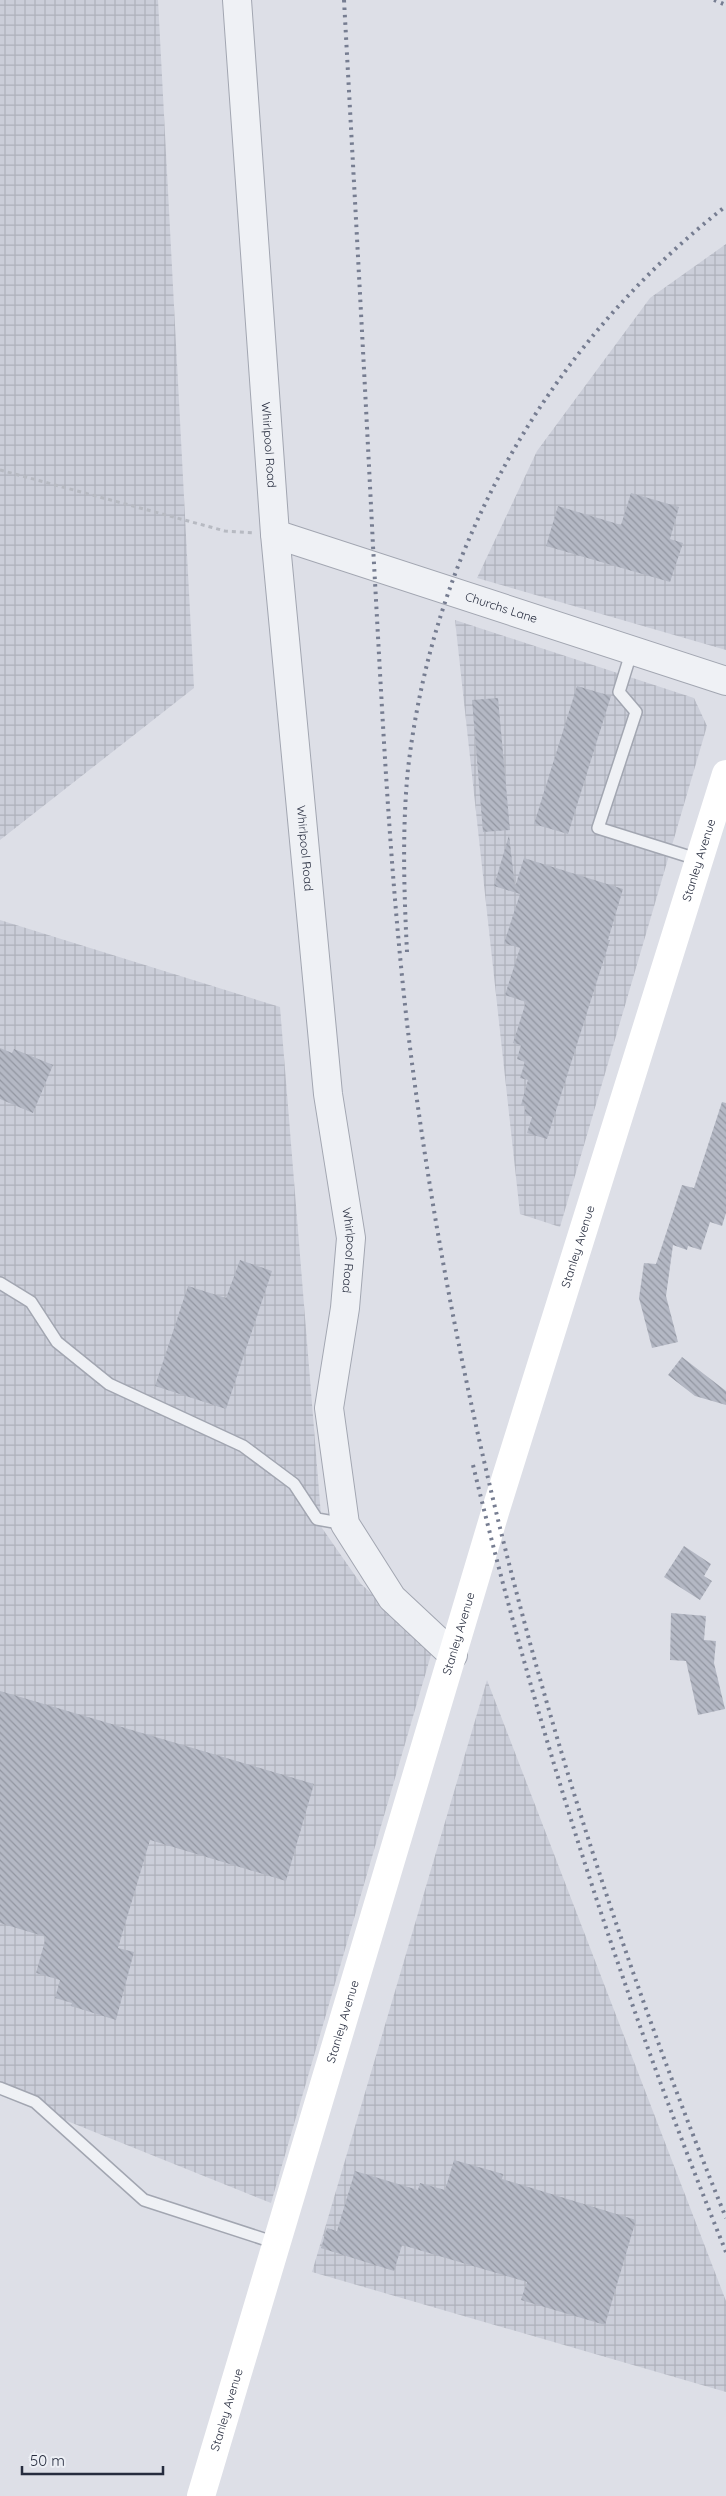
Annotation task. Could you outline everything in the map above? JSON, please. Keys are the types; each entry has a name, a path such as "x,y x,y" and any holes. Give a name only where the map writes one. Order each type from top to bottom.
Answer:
{"main road":[{"name":"Stanley Avenue","path":"201,2496 496,1509 726,774"}],"street":[{"name":"Whirlpool Road","path":"237,0 275,534 328,1094 351,1238 345,1308 329,1408 346,1524 392,1598 453,1655"},
{"name":"Churchs Lane","path":"275,534 726,681"}],"lane":[{"path":"632,650 619,692 636,712 598,828 700,860"},
{"path":"0,1283 31,1302 57,1342 109,1384 243,1446 294,1484 317,1519 346,1524"},
{"path":"0,2088 35,2102 144,2200 276,2243"}],"path":[{"path":"0,470 224,531 275,534"}],"shaded area":[{"path":"0,0 158,0 194,688 0,840"},
{"path":"726,244 726,650 477,578 537,451 650,298"},
{"path":"455,620 694,698 707,726 560,1227 520,1214"},
{"path":"0,920 280,1007 322,1528 361,1584 433,1648 271,2203 0,2094"},
{"path":"487,1680 726,2301 726,2392 312,2272"}],"building":[{"path":"631,493 679,507 670,539 683,543 670,582 546,546 558,506 621,525"},
{"path":"577,686 611,696 568,834 534,824"},
{"path":"498,698 510,830 483,832 472,700"},
{"path":"509,835 515,887 524,858 623,889 608,940 610,940 547,1139 527,1133 532,1117 524,1114 526,1106 521,1105 528,1080 520,1078 525,1062 517,1059 521,1045 513,1043 526,1002 505,995 520,948 504,943 520,894 494,886"},
{"path":"0,1048 12,1053 14,1049 53,1065 33,1113 0,1099"},
{"path":"722,1102 726,1103 726,1213 722,1226 710,1222 701,1250 688,1246 687,1250 673,1245 666,1296 678,1342 652,1348 639,1298 644,1263 656,1264 682,1185 694,1188"},
{"path":"240,1260 272,1271 226,1409 155,1386 188,1286 226,1298"},
{"path":"682,1357 726,1391 726,1405 695,1396 668,1375"},
{"path":"684,1546 711,1564 704,1576 712,1581 700,1600 664,1577"},
{"path":"671,1613 706,1616 704,1640 716,1641 714,1663 725,1709 698,1715 686,1661 670,1660"},
{"path":"0,1691 314,1784 286,1881 150,1840 118,1948 134,1952 116,2020 71,2006 72,2003 55,1998 60,1980 36,1973 46,1937 0,1923"},
{"path":"454,2160 503,2174 502,2179 636,2220 605,2325 521,2300 527,2282 402,2245 394,2271 321,2248 327,2228 337,2231 355,2171 418,2190 420,2183 445,2190"}],"railway":[{"path":"344,0 391,844 407,1023 428,1176 456,1329 489,1481 527,1631 570,1780 618,1928 670,2074 726,2218"},
{"path":"714,0 726,5"},
{"path":"407,952 404,860 408,769 422,686 444,606 473,529 510,456 554,386 605,321 663,261 726,206"},
{"path":"473,1465 525,1665 585,1863 652,2059 726,2252"}]}
